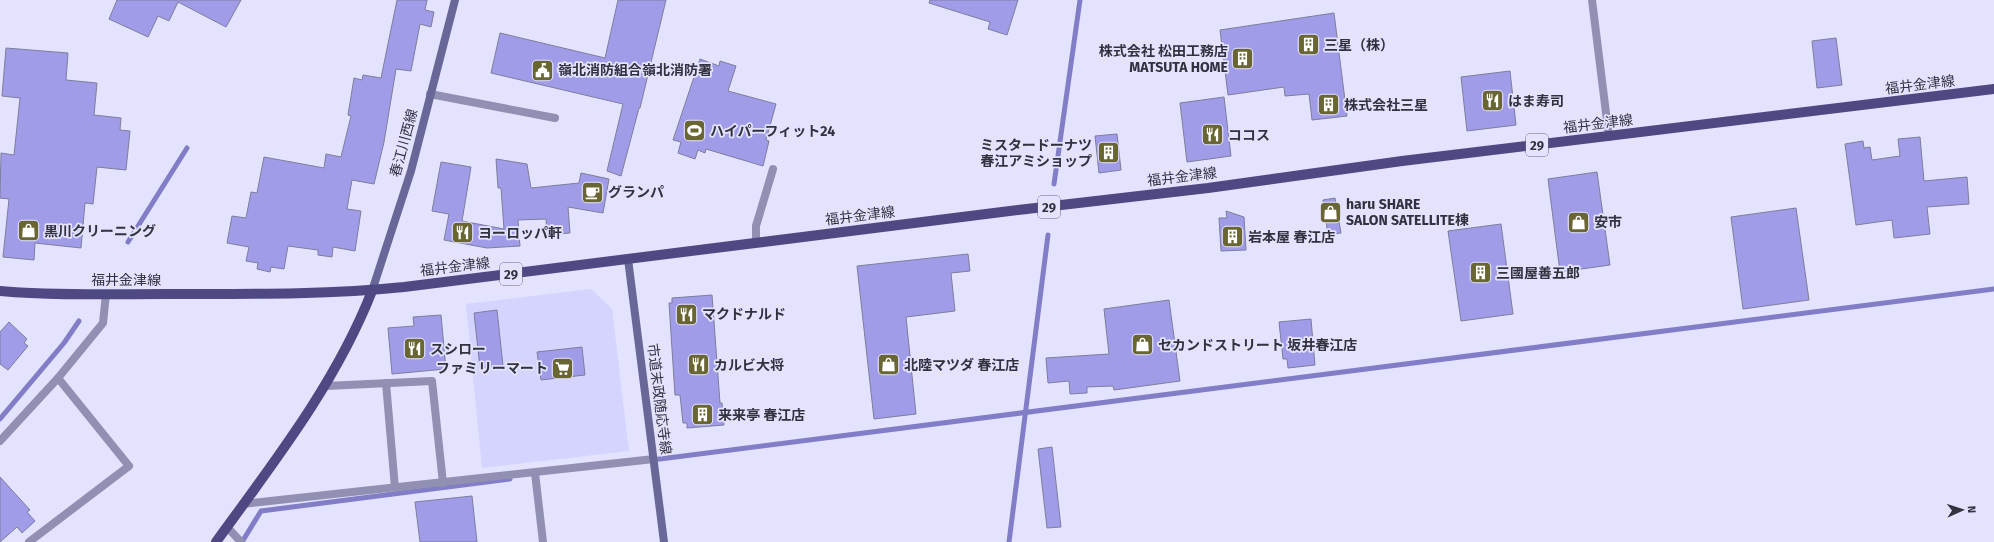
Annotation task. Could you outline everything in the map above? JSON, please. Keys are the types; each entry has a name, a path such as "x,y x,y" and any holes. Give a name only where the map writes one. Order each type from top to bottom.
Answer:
{"main road":[{"name":"春江川西線","path":"372,291 411,171 455,0"},
{"name":"福井金津線","path":"0,291 106,294 236,294 372,291 1018,210 1208,188 1402,161 1994,89"},
{"name":"市道末政随応寺線","path":"628,259 664,542"},
{"path":"216,542 326,386 355,333 372,291"}],"street":[{"path":"1592,0 1609,137"},
{"path":"430,94 555,118"},
{"path":"756,243 756,226 773,169"},
{"path":"0,441 58,378 103,323 106,294"},
{"path":"29,542 129,466 58,378"},
{"path":"326,386 432,381 443,483"},
{"path":"386,383 395,488"},
{"path":"243,504 654,459"},
{"path":"535,473 543,542"},
{"path":"227,527 241,542"}],"shaded area":[{"path":"591,289 612,309 629,451 482,468 466,304"}],"building":[{"path":"117,0 241,0 226,27 178,2 169,21 158,16 148,37 109,19"},
{"path":"397,0 427,0 425,10 434,12 431,27 420,24 411,71 396,69 384,142 374,184 352,180 347,209 361,211 355,251 333,247 332,257 318,255 318,250 288,246 284,269 271,267 270,272 257,269 258,263 246,261 249,247 227,243 232,216 246,218 251,192 257,193 264,157 324,168 326,154 341,157 351,116 348,115 354,78 362,80 363,75 381,78"},
{"path":"618,0 666,0 640,108 621,176 607,171 623,104 491,73 500,33 605,58"},
{"path":"930,0 1018,0 1007,35 988,29 990,22 929,3"},
{"path":"1334,13 1347,116 1312,120 1309,94 1285,96 1284,87 1228,95 1220,30"},
{"path":"1836,38 1842,85 1817,88 1812,41"},
{"path":"6,48 68,53 66,80 97,83 94,115 121,118 120,130 130,131 126,170 97,167 93,204 85,203 81,248 35,243 34,260 3,257 9,199 0,198 1,153 14,155 20,98 2,96"},
{"path":"700,59 719,66 720,61 736,66 728,91 776,104 766,140 769,141 763,166 706,149 705,153 698,150 695,159 678,153 681,142 673,140"},
{"path":"1510,71 1516,125 1467,131 1461,77"},
{"path":"1224,97 1231,156 1187,162 1180,103"},
{"name":"ミスタードーナツ 春江アミショップ","path":"1117,134 1121,170 1099,173 1095,136"},
{"path":"1920,137 1924,181 1967,177 1969,204 1927,207 1930,234 1894,238 1892,220 1856,225 1845,144 1863,141 1864,148 1870,147 1872,160 1900,156 1898,139"},
{"path":"496,159 527,164 531,188 579,183 581,173 609,179 603,213 568,207 570,233 547,235 546,219 518,220 520,246 487,248 444,240 449,214 432,211 441,162 471,167 462,221 504,229 501,188 498,188"},
{"name":"安市","path":"1597,172 1610,265 1560,272 1548,179"},
{"name":"haru SHARE SALON SATELLITE棟","path":"1335,198 1341,233 1328,235 1323,200"},
{"path":"1796,208 1809,300 1743,309 1731,217"},
{"name":"岩本屋 春江店","path":"1226,211 1244,217 1246,250 1221,251 1219,218 1227,218"},
{"name":"三國屋善五郎","path":"1501,224 1513,314 1461,321 1448,231"},
{"name":"北陸マツダ 春江店","path":"968,254 970,271 951,273 955,311 906,317 916,414 874,419 857,266"},
{"path":"712,295 720,403 722,403 724,425 687,428 687,423 683,423 680,395 675,395 669,303 672,303 672,298"},
{"name":"セカンドストリート 坂井春江店","path":"1169,300 1180,381 1114,390 1113,386 1087,387 1087,393 1070,394 1069,381 1048,383 1046,358 1109,354 1104,309"},
{"path":"497,310 503,366 480,368 474,313"},
{"path":"441,315 446,369 392,374 388,328 414,326 413,317"},
{"path":"1311,319 1315,365 1288,368 1287,359 1283,359 1279,322"},
{"path":"9,322 27,339 24,343 28,346 8,370 0,364 0,332"},
{"path":"582,347 585,375 541,380 537,352"},
{"path":"1052,447 1061,527 1047,528 1038,449"},
{"path":"0,477 30,510 27,512 35,521 22,533 17,527 0,542"},
{"path":"472,496 477,542 420,542 415,502"}],"waterway":[{"path":"1054,184 1080,0"},
{"path":"128,242 187,148"},
{"path":"1009,542 1048,235"},
{"path":"652,460 1994,289"},
{"path":"0,419 64,343 79,321"},
{"path":"242,542 261,511 510,479"}],"place":[{"name":"三星（株）","path":"1309,45"},
{"name":"株式会社 松田工務店 MATSUTA HOME","path":"1243,59"},
{"name":"嶺北消防組合嶺北消防署","path":"542,70"},
{"name":"はま寿司","path":"1493,101"},
{"name":"株式会社三星","path":"1328,105"},
{"name":"ハイパーフィット24","path":"694,131"},
{"name":"ココス","path":"1212,135"},
{"name":"ミスタードーナツ 春江アミショップ","path":"1108,153"},
{"name":"グランパ","path":"593,192"},
{"name":"haru SHARE SALON SATELLITE棟","path":"1331,212"},
{"name":"安市","path":"1579,222"},
{"name":"黒川クリーニング","path":"28,231"},
{"name":"ヨーロッパ軒","path":"462,233"},
{"name":"岩本屋 春江店","path":"1233,237"},
{"name":"三國屋善五郎","path":"1481,273"},
{"name":"マクドナルド","path":"687,314"},
{"name":"セカンドストリート 坂井春江店","path":"1142,345"},
{"name":"スシロー","path":"415,349"},
{"name":"カルビ大将","path":"698,365"},
{"name":"北陸マツダ 春江店","path":"889,365"},
{"name":"ファミリーマート","path":"563,368"},
{"name":"来来亭 春江店","path":"703,415"}]}
